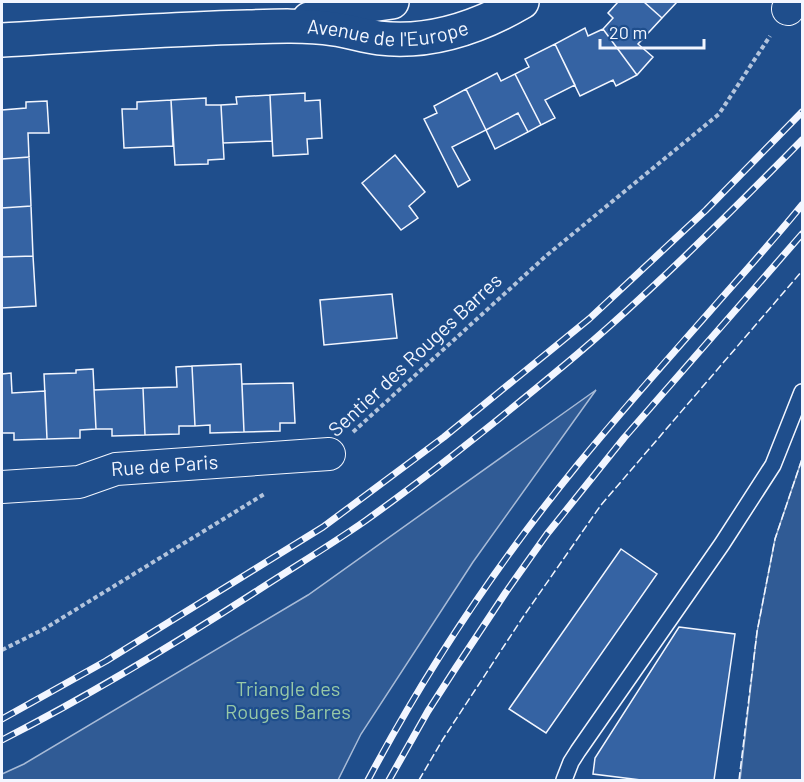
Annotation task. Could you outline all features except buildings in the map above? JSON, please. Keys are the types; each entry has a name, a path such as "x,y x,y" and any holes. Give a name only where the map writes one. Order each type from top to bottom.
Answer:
{"street":[{"name":"Avenue de l'Europe","path":"248,27 327,16 357,7 392,2"},
{"name":"Avenue de l'Europe","path":"2,40 248,27 334,28 377,38 424,38 479,23 522,2"},
{"name":"Rue de Paris","path":"2,487 79,482 117,469 329,454"}],"lane":[{"path":"564,780 578,751 722,544 773,465 802,392"}],"path":[{"name":"Sentier des Rouges Barres","path":"329,454 547,255 719,114 790,5"},
{"path":"2,650 44,629 268,492"}],"shaded area":[{"name":"Triangle des Rouges Barres","path":"596,390 473,562 361,734 338,780 2,780 2,774 24,764 308,595"},
{"path":"802,459 802,780 740,780 757,632 775,539"}],"railway":[{"path":"2,719 106,661 323,527 444,437 589,319 706,210 802,112"},
{"path":"2,740 102,686 199,628 340,538 417,483 599,336 688,254 802,140"},
{"path":"368,780 440,657 493,577 549,500 598,440 802,205"},
{"path":"389,780 428,711 547,534 624,438 802,234"}],"fence":[{"path":"419,780 443,739 523,617 601,505 802,271"},
{"path":"739,780 757,632 775,539 802,459"}]}
